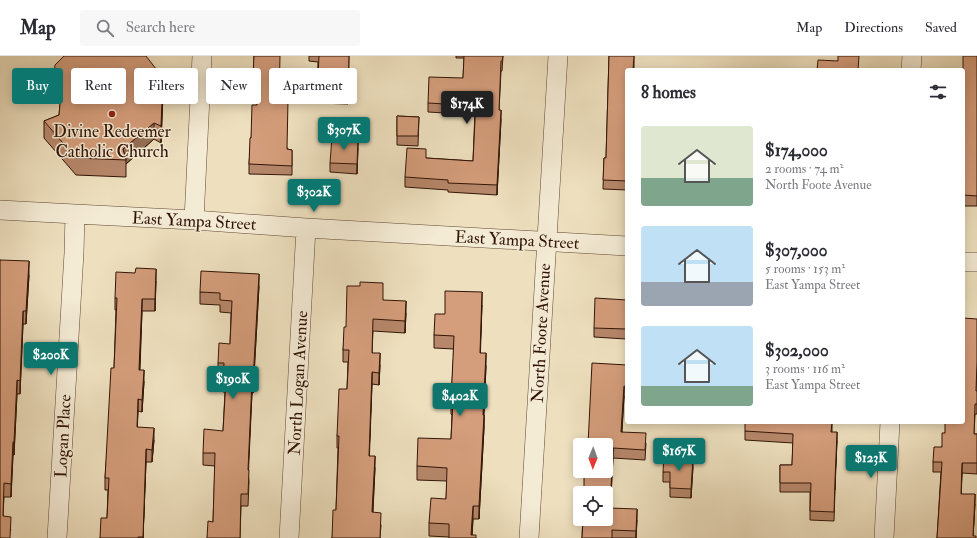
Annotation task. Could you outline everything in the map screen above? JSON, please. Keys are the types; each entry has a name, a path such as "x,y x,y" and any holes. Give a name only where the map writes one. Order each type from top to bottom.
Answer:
{"street":[{"path":"194,220 202,56"},
{"name":"North Foote Avenue","path":"529,538 558,56"},
{"path":"911,68 912,56"},
{"name":"East Yampa Street","path":"0,210 625,246"},
{"name":"Logan Place","path":"57,538 76,214"},
{"name":"North Logan Avenue","path":"289,538 306,228"},
{"path":"965,262 977,262"},
{"path":"884,538 890,424"}],"building":[{"path":"64,56 146,56 155,68 134,68 134,104 162,104 161,126 154,123 123,149 126,160 76,158 44,121 59,115 60,104 63,104 63,68 55,68 55,65"},
{"path":"254,56 280,56 280,68 269,68 269,104 288,104 287,149 292,150 292,166 249,164 252,105 261,104 261,68 253,68"},
{"path":"319,56 349,56 349,68 318,68"},
{"path":"464,56 503,56 501,61 499,110 501,110 497,185 448,183 448,180 405,177 407,148 426,149 426,158 473,161 476,100 445,99 445,104 428,103 429,77 463,78"},
{"path":"609,56 634,56 633,68 625,68 625,181 603,180 604,158 606,158"},
{"path":"838,56 859,56 858,68 817,68 818,60 838,61"},
{"path":"963,56 977,56 977,196 965,195 965,68 963,68"},
{"path":"397,116 419,117 418,136 397,136"},
{"path":"332,137 358,139 357,164 330,163"},
{"path":"0,260 29,261 26,311 23,311 20,381 17,380 11,484 4,483 3,516 11,517 10,538 0,538"},
{"path":"136,268 156,269 155,299 142,299 139,370 144,370 142,400 138,399 137,427 154,428 152,450 146,449 143,537 100,538 101,518 107,518 109,478 105,478 111,368 114,368 117,298 115,298 116,272 135,273"},
{"path":"201,271 259,274 252,381 248,494 241,494 240,538 207,538 208,521 213,522 215,453 203,453 204,429 223,431 226,380 223,380 224,363 218,363 219,343 230,344 232,301 220,300 220,293 200,292"},
{"path":"360,282 383,283 383,300 406,301 405,321 373,319 372,353 380,353 379,373 372,372 369,456 375,456 372,512 381,513 380,538 332,538 333,510 336,510 339,389 347,389 349,350 343,350 344,327 346,327 347,286 360,286"},
{"path":"445,291 482,292 480,353 486,353 479,506 473,506 471,535 476,535 476,538 449,538 449,524 429,523 431,498 446,499 447,468 417,466 418,438 451,439 454,336 434,335 435,314 445,314"},
{"path":"595,298 625,300 625,329 594,328"},
{"path":"965,318 977,319 977,404 975,404 974,434 977,434 977,463 962,463 961,494 975,494 973,536 976,536 976,538 937,538 942,462 933,462 934,447 942,447 942,433 945,433 945,424 965,424"},
{"path":"592,363 625,365 625,386 621,432 646,433 645,450 613,448 613,438 588,438"},
{"path":"745,424 832,424 831,432 837,432 834,512 810,511 811,483 780,483 780,465 792,465 793,434 745,431"},
{"path":"664,456 693,458 691,489 670,488 670,472 663,472"},
{"path":"584,478 612,478 611,486 584,486"},
{"path":"613,508 637,509 636,531 612,530 612,538 582,538 583,526 613,526"}],"place":[{"name":"Divine Redeemer Catholic Church","path":"112,114"}]}
